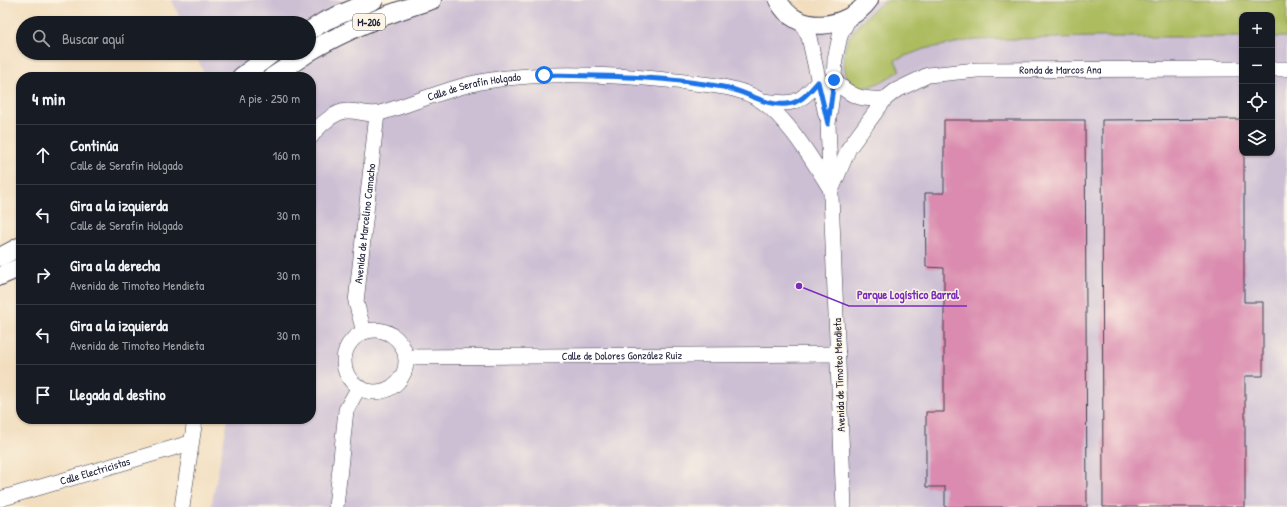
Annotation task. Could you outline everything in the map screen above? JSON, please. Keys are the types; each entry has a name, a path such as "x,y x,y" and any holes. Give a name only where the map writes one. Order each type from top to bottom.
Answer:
{"main road":[{"name":"M-206","path":"316,27 325,21 374,0"},
{"name":"M-206","path":"316,48 343,33 391,12 432,0"},
{"path":"775,1 789,14 800,20 816,25 836,24 849,18 862,10 869,0"},
{"path":"248,72 264,60"},
{"name":"M-206","path":"280,72 298,60"},
{"path":"0,257 16,249"},
{"path":"0,276 16,269"}],"street":[{"name":"Avenida de Timoteo Mendieta","path":"844,507 828,124 834,80 835,59 840,36 849,18"},
{"name":"Avenida de Timoteo Mendieta","path":"800,20 809,37 828,124"},
{"name":"Ronda de Marcos Ana","path":"831,190 849,148 885,99 895,91 928,75 977,70 1239,69"},
{"path":"1275,69 1287,69"},
{"name":"Calle de Serafín Holgado","path":"377,114 460,86 487,81 544,75 640,77 722,86 738,90 763,101 787,104 804,98 818,82"},
{"path":"834,80 844,91 854,96 869,99 885,99"},
{"name":"Calle de Serafín Holgado","path":"763,101 785,124 807,151 831,190"},
{"path":"316,131 326,120 345,111 377,114"},
{"name":"Avenida de Marcelino Camacho","path":"364,332 356,302 377,114"},
{"path":"375,330 386,332 396,338 402,346 406,357 406,367 396,384 388,389 378,391 368,391 359,387 352,381 347,372 345,358 349,344 355,337 364,332 375,330"},
{"name":"Calle de Dolores González Ruiz","path":"406,357 838,354"},
{"path":"336,507 346,410 359,387"},
{"path":"182,507 193,424"},
{"name":"Calle Electricistas","path":"0,499 190,443"}],"shaded area":[{"path":"172,0 374,0 316,21 316,16 179,16"},
{"path":"432,0 768,0 780,4 816,25 869,0 1287,0 1287,507 211,507 227,424 316,424 316,72 284,72 285,67 300,60 316,60 316,53"},
{"path":"198,60 264,60 248,72 203,72"}],"green space":[{"path":"889,0 1287,0 1287,37 1275,37 1275,12 1239,12 1239,37 1095,37 972,40 924,49 895,60 900,71 874,85 864,87 856,86 847,76 845,69 844,53 848,40 866,17 884,2"}],"building":[{"path":"1239,119 1239,156 1244,156 1244,302 1263,302 1263,376 1245,376 1245,507 1103,507 1102,120"},
{"path":"944,120 1085,120 1087,507 945,507 945,487 926,487 926,412 944,412 944,268 926,267 925,193 944,193"}],"place":[{"name":"Parque Logístico Barral","path":"799,286"}],"route":[{"path":"544,75 640,77 722,86 752,95 763,101 787,104 804,98 818,82 828,124 834,80"}]}
